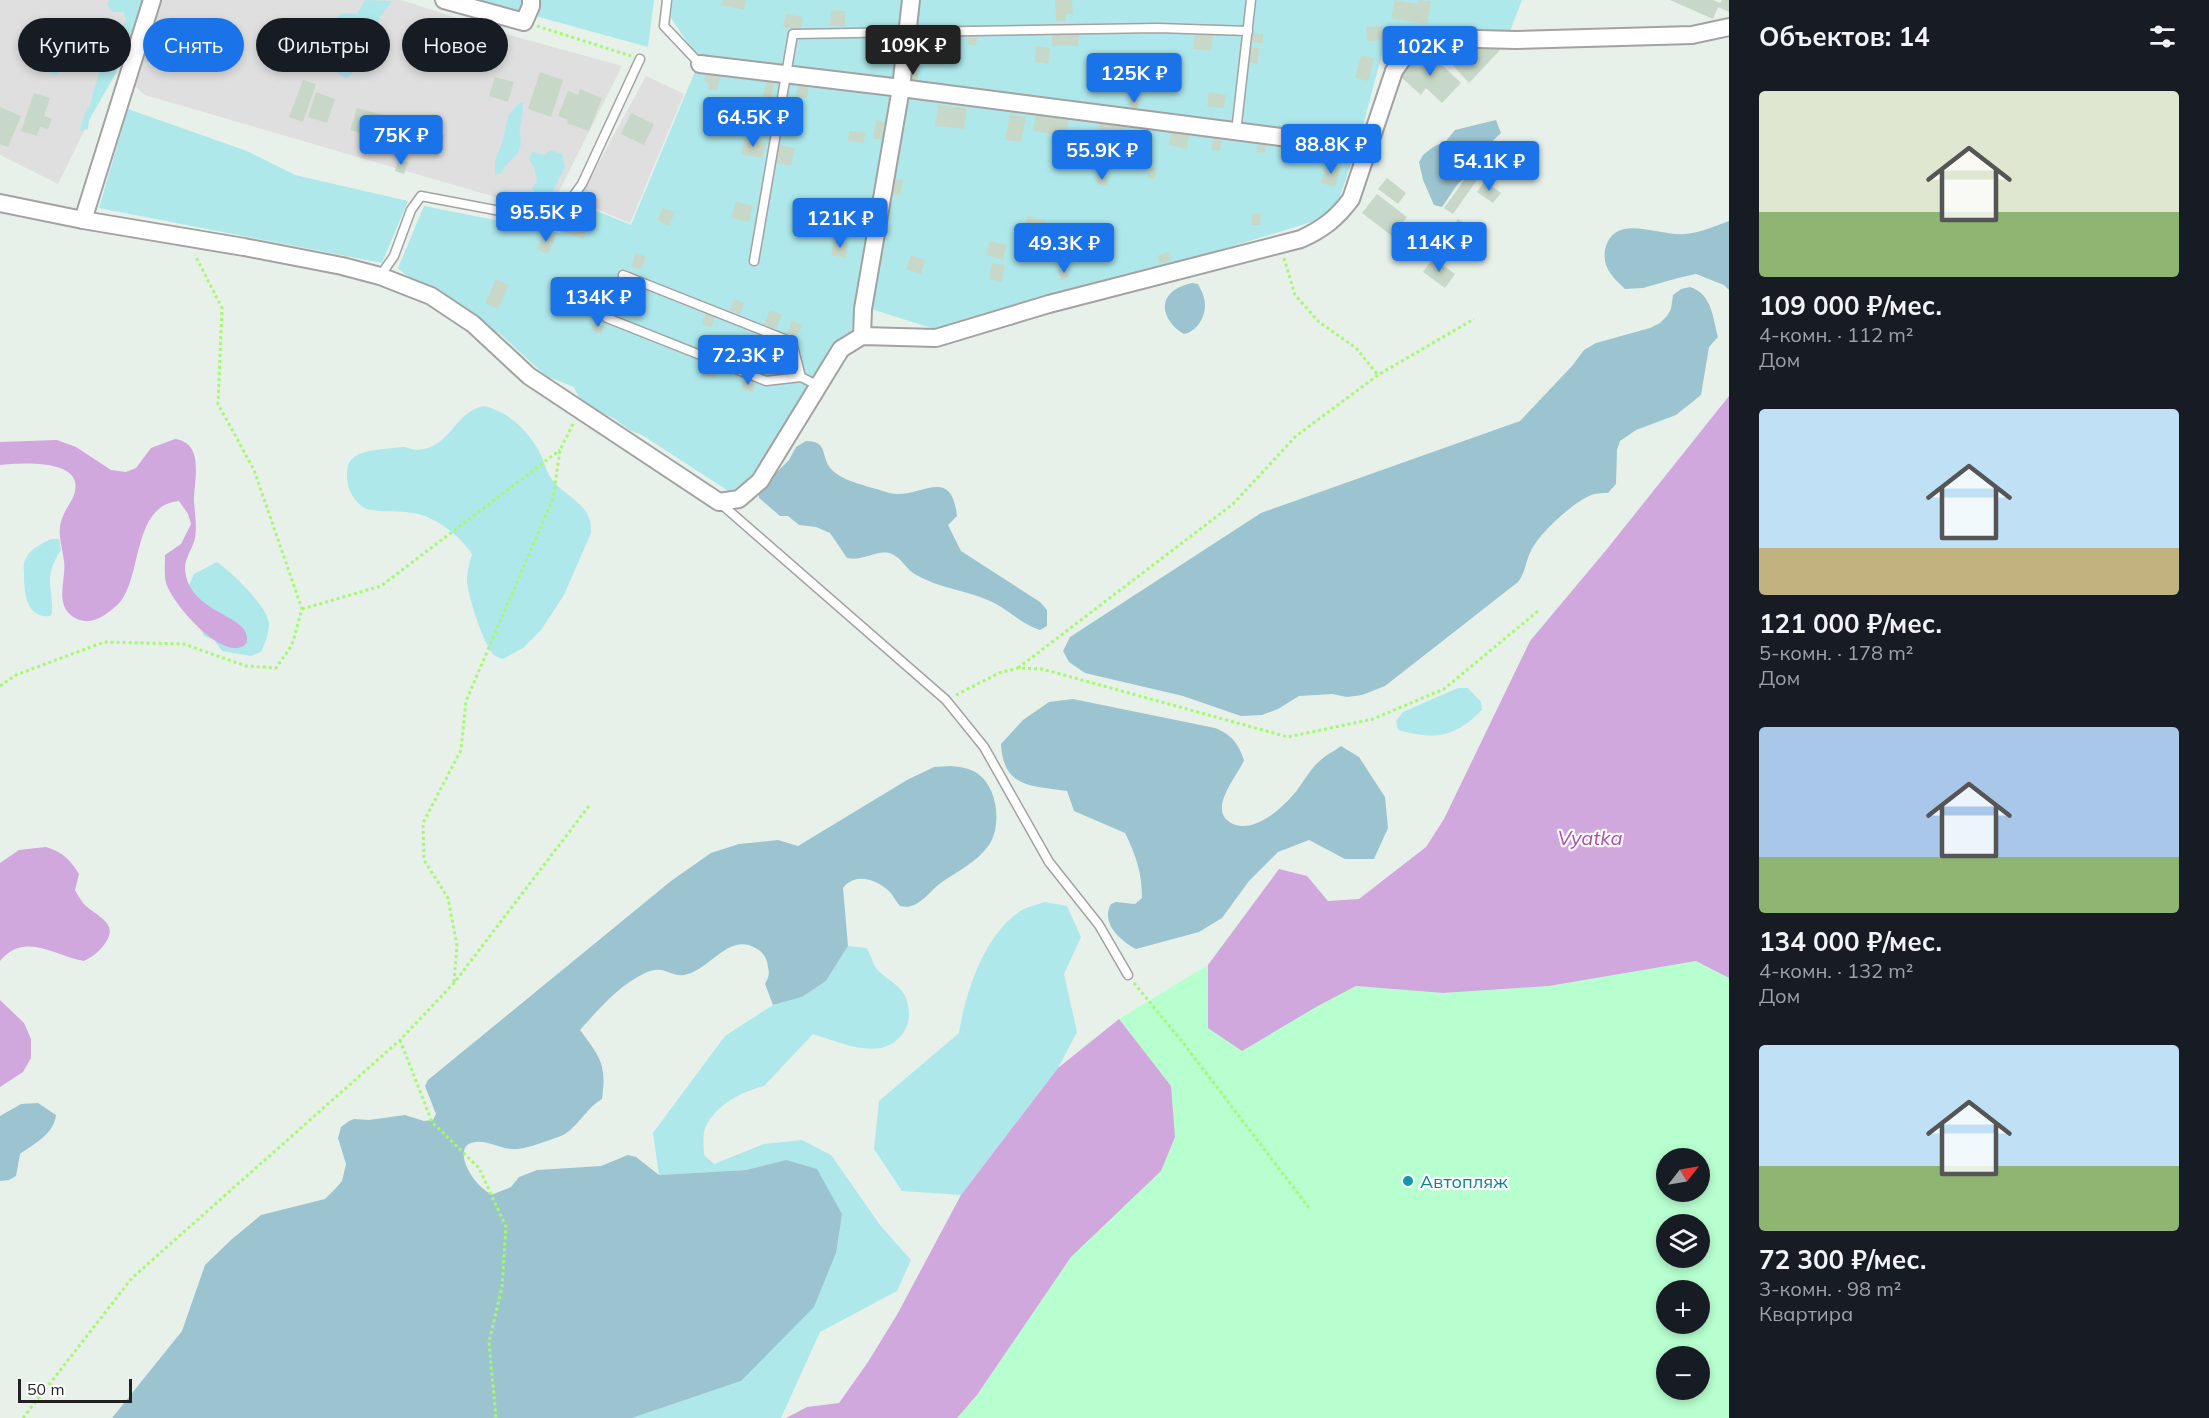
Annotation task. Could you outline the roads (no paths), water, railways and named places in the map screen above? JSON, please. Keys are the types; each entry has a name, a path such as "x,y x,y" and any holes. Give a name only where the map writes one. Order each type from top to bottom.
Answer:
{"street":[{"path":"83,220 152,0"},
{"path":"444,0 524,22 531,6 531,0"},
{"path":"862,336 863,309 901,88 911,0"},
{"path":"0,203 342,266 380,276 431,296 473,324 529,376 719,502 739,499 760,481 842,349 862,336 936,338 1049,304 1302,239 1321,230 1338,216 1351,199 1394,71 1408,51 1423,41 1440,38 1516,40 1692,35 1729,27"},
{"path":"700,64 1319,142"}],"lane":[{"path":"667,0 664,26 700,64"},
{"path":"1236,132 1251,0"},
{"path":"754,261 793,34 1158,28 1248,31"},
{"path":"380,276 394,256 411,210 421,196 542,219 562,212 582,184 640,59"},
{"path":"623,275 792,342 801,377"},
{"path":"607,318 766,381 801,377 819,386"},
{"path":"719,502 946,700 984,747 1049,862 1099,925 1128,975"}],"water":[{"name":"Vyatka","path":"1729,396 1729,978 1696,961 1549,986 1443,993 1356,986 1242,1051 1208,1028 1208,965 1279,869 1307,876 1328,901 1359,899 1426,847 1444,819 1530,641"},
{"path":"175,439 191,447 196,464 194,501 196,533 186,560 188,583 206,604 239,624 245,631 247,642 240,648 228,647 207,634 186,614 166,583 165,555 181,544 191,524 188,514 179,501 164,505 153,514 141,542 128,589 121,601 103,616 84,621 69,614 65,608 62,593 64,561 60,527 75,491 75,480 69,473 47,465 0,465 0,442 57,440 76,447 111,470 126,472 136,468 151,448"},
{"path":"46,847 57,851 76,869 79,874 75,890 83,903 108,924 109,935 99,951 84,961 29,946 9,952 0,961 0,863 19,850"},
{"path":"0,1000 24,1023 31,1039 31,1058 23,1072 0,1087"},
{"path":"1119,1019 1171,1086 1175,1137 1161,1171 1071,1257 977,1395 957,1418 786,1418 807,1407 839,1403 898,1313 961,1195 1058,1068"}],"place":[{"name":"Автопляж","path":"1408,1181"}]}
